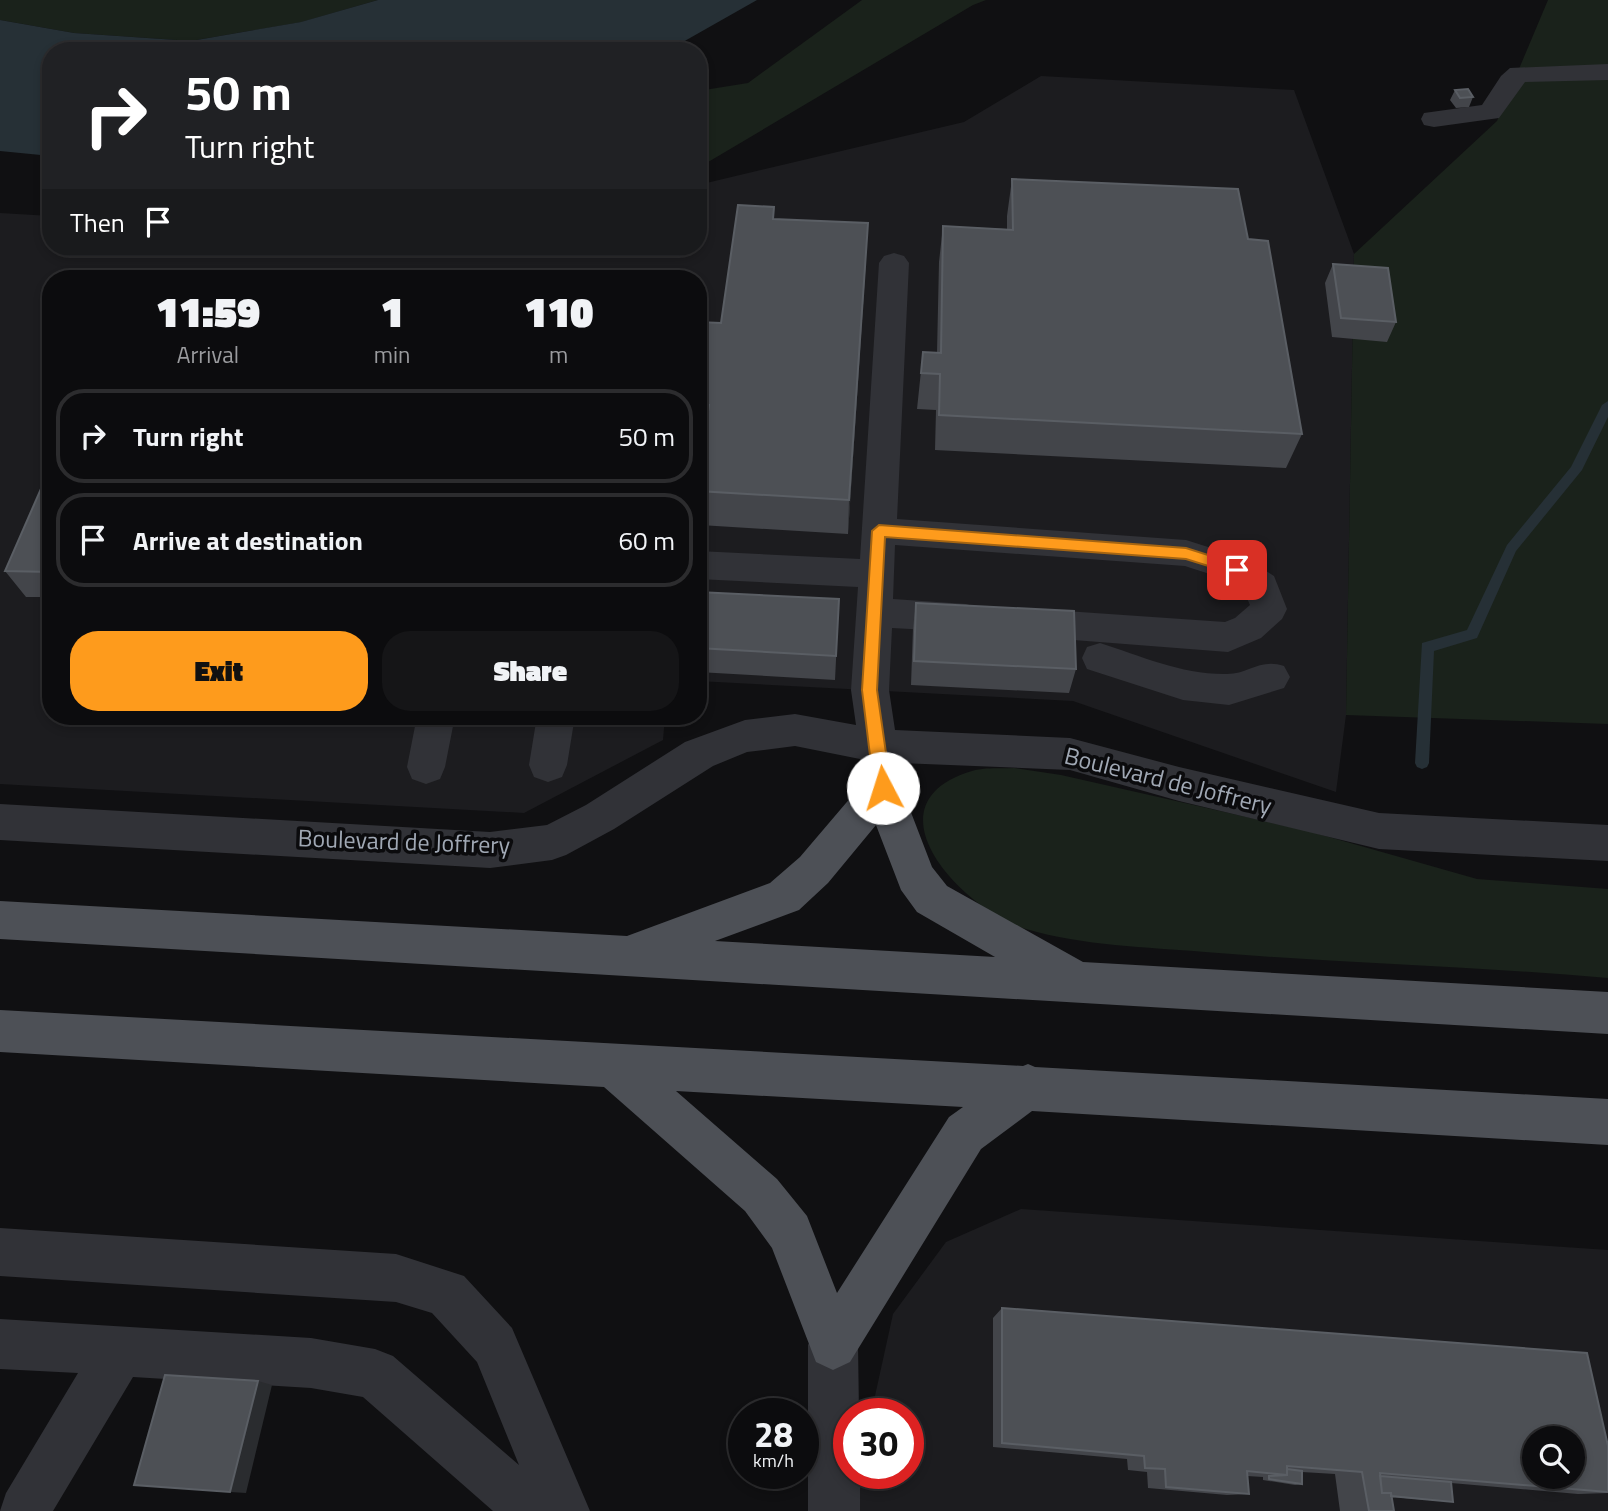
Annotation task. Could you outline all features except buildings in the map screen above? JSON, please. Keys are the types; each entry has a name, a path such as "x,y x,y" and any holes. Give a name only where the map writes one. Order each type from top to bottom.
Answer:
{"main road":[{"path":"627,955 785,897 814,870 883,788"},
{"path":"883,788 915,877 932,899 1077,982"},
{"path":"0,920 1608,1013"},
{"path":"0,1031 616,1068 1028,1086 1608,1122"},
{"path":"616,1068 761,1195 790,1233 833,1345"},
{"path":"833,1345 965,1133 1028,1086"}],"street":[{"path":"1434,119 1490,112 1498,107 1514,76 1525,72 1608,72"},
{"path":"883,788 870,690 894,263"},
{"path":"874,612 1228,637 1248,628 1269,609 1261,586 1237,570 1186,554 879,531"},
{"path":"707,565 876,574"},
{"path":"1160,632 1167,679"},
{"path":"1100,658 1183,685 1229,690 1271,677"},
{"path":"426,767 434,725"},
{"path":"548,765 555,725"},
{"name":"Boulevard de Joffrery","path":"0,822 490,850 551,842 600,817 699,754 745,736 795,730 879,747 1070,754 1179,784 1378,831 1608,843"},
{"path":"0,1252 396,1278 447,1293 495,1345 564,1511"},
{"path":"0,1344 311,1363 375,1374 533,1511"},
{"path":"833,1345 834,1511"},
{"path":"24,1511 120,1351"}],"shaded area":[{"path":"0,0 378,0 302,22 191,41 74,33 0,20"},
{"path":"378,0 757,0 683,42 42,42 42,155 0,151 0,20 74,33 191,41 301,22"},
{"path":"862,0 986,0 973,5 707,163 707,90 748,83"},
{"path":"1548,0 1608,0 1608,724 1346,715 1354,254 1497,121"},
{"path":"1041,76 1294,90 1354,254 1346,715 1336,792 1073,701 707,681 707,270 42,270 42,725 664,725 663,740 524,813 0,784 0,213 42,215 42,256 707,256 707,183 964,122"},
{"path":"1014,768 1061,775 1308,831 1477,879 1608,889 1608,978 1138,947 1070,939 1026,929 1001,918 976,901 952,879 934,855 924,830 925,807 940,786 972,771"},
{"path":"1021,1209 1608,1250 1608,1511 855,1511 859,1489 924,1489 924,1398 875,1398 893,1314 946,1242"}],"waterway":[{"path":"1422,763 1427,647 1472,634 1511,548 1576,470 1608,405"}],"route":[{"path":"883,788 870,690 879,531 1186,554 1237,570"}]}
